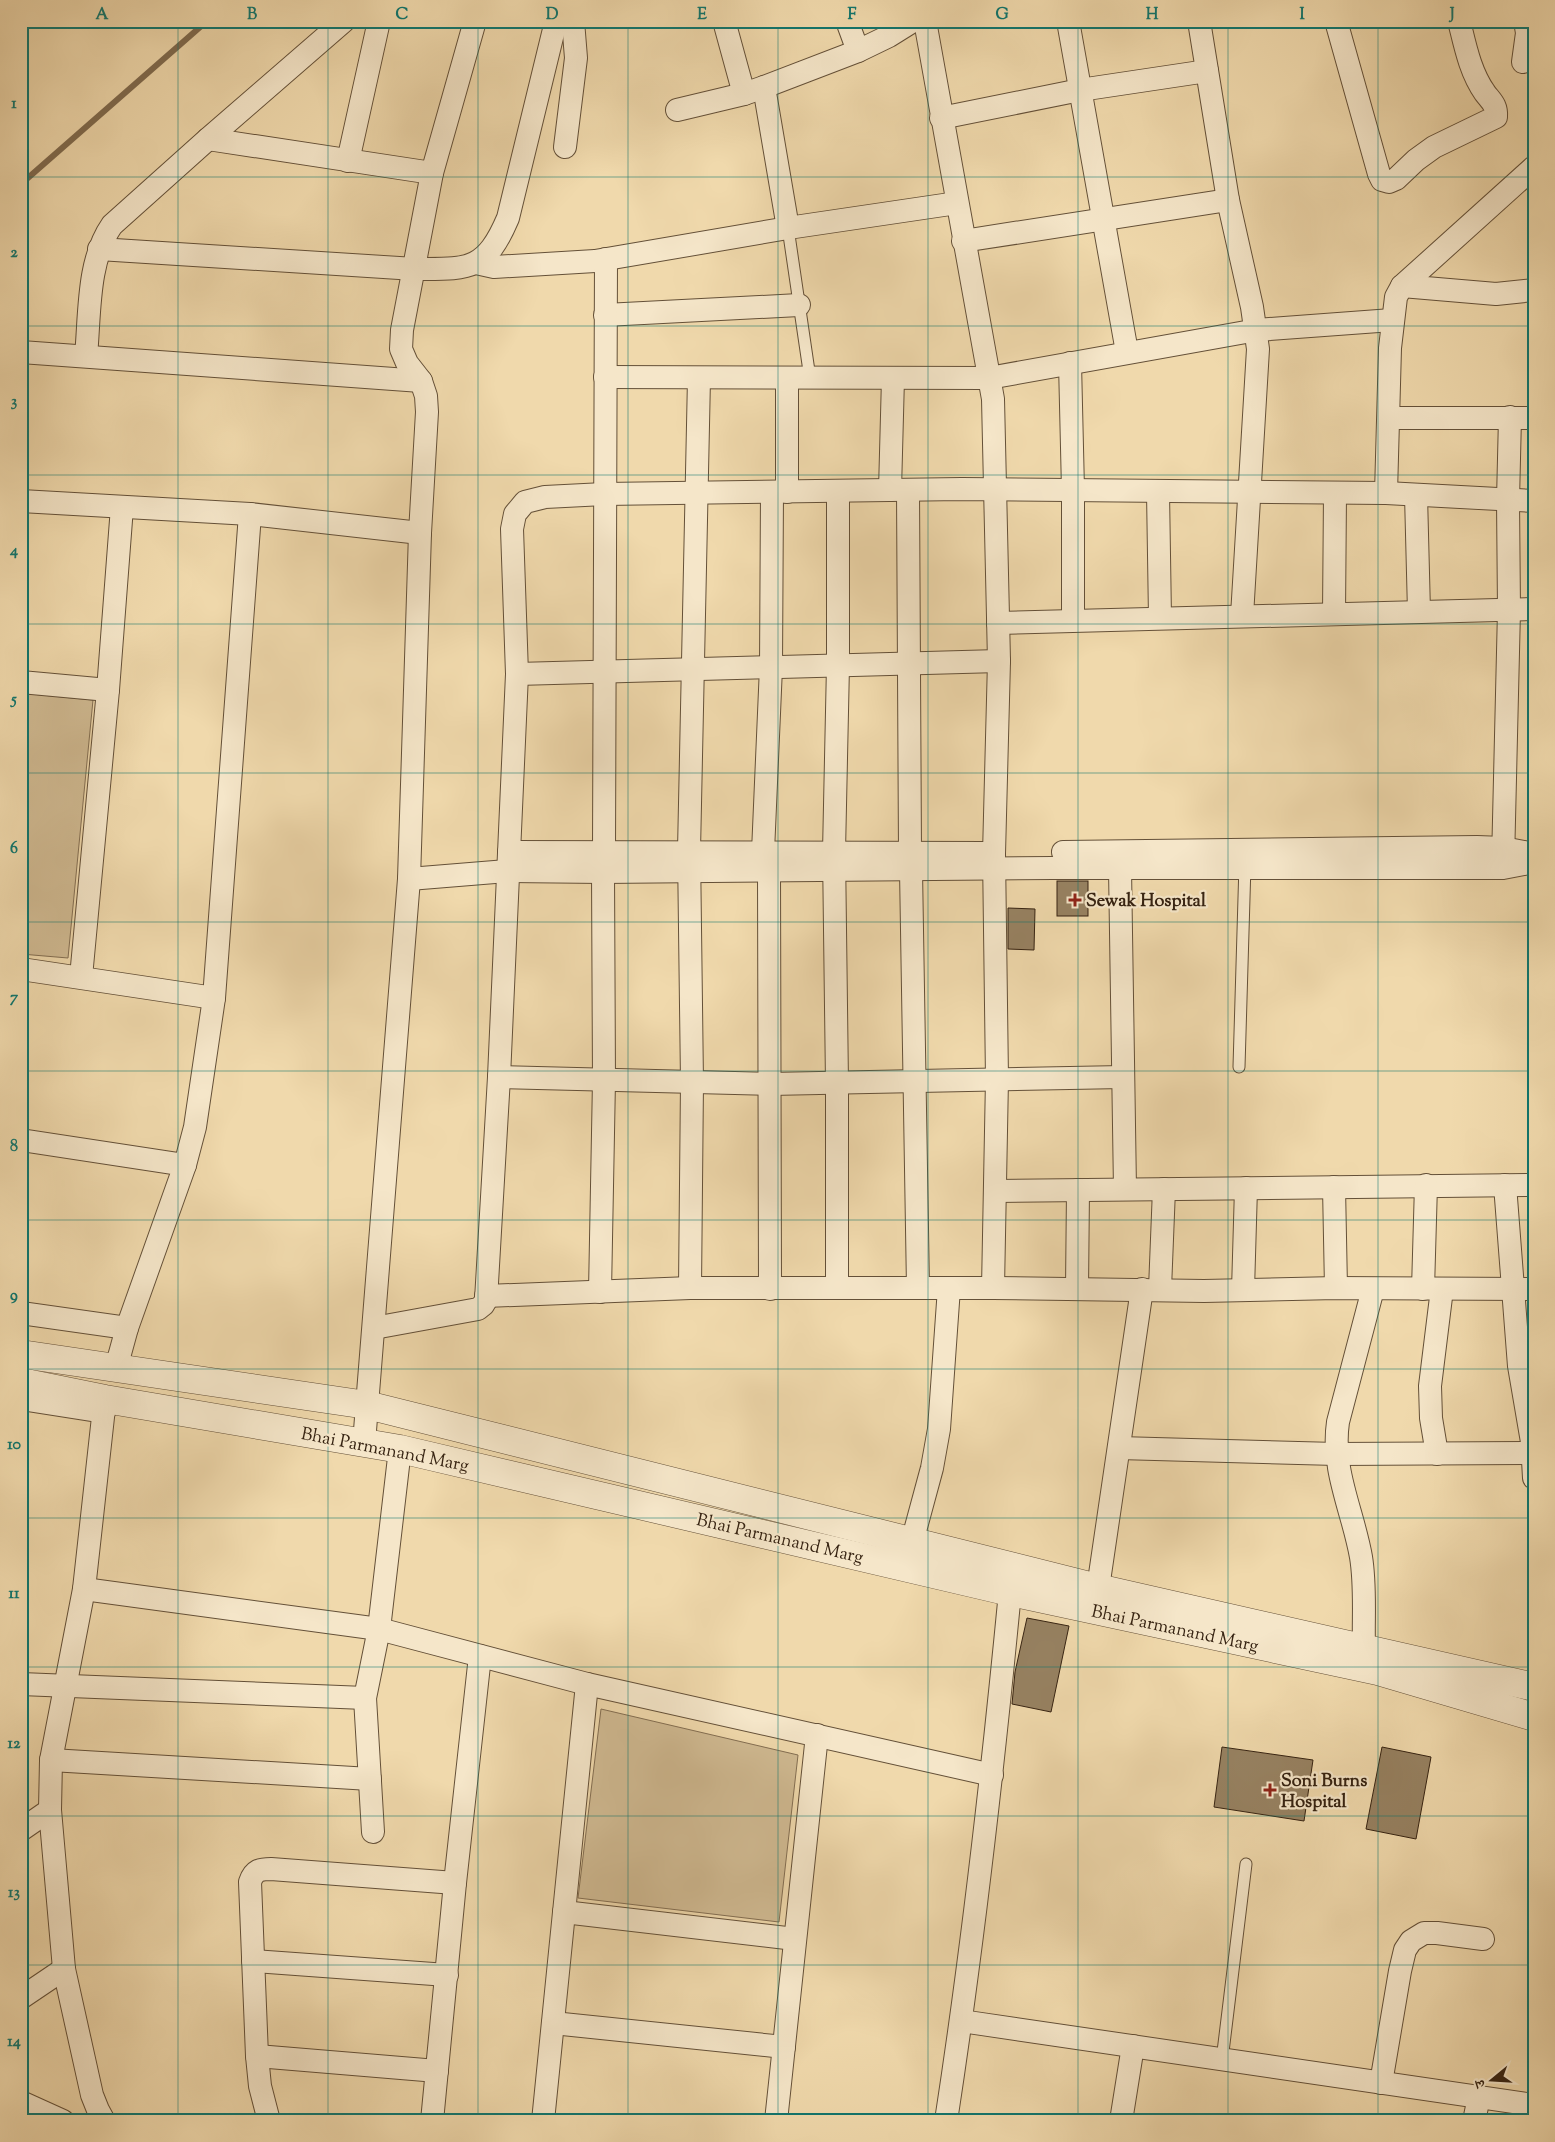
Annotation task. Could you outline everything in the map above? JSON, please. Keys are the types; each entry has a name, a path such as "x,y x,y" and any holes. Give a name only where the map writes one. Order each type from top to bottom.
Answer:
{"street":[{"path":"86,356 96,260 102,239 112,225 344,21"},
{"path":"348,160 379,21"},
{"path":"364,1443 409,879 420,533 427,412 426,396 421,380 407,363 401,349 402,330 432,174 475,21"},
{"path":"99,249 414,268 460,269 476,263 488,253 499,238 508,218 556,21"},
{"path":"565,147 576,58 573,21"},
{"path":"724,21 754,90 788,228"},
{"path":"847,21 858,51"},
{"path":"677,110 754,90 858,51 889,36 912,21"},
{"path":"925,21 956,203 993,399 999,661 994,861 996,1080 993,1288"},
{"path":"1068,21 1127,352"},
{"path":"1199,21 1228,200 1256,330 1258,349 1242,616"},
{"path":"1336,21 1379,174 1382,180 1389,182 1396,179 1416,160 1434,147 1496,117 1495,104 1478,82 1471,66 1459,21"},
{"path":"1523,62 1528,33 1525,21"},
{"path":"941,118 1080,90 1207,71"},
{"path":"208,139 432,174"},
{"path":"1386,493 1392,320 1396,297 1402,286 1534,167"},
{"path":"964,241 1228,200"},
{"path":"476,263 494,267 514,267 606,259 788,228 956,203"},
{"path":"600,1292 604,1080 606,259"},
{"path":"1402,286 1496,294 1534,290"},
{"path":"606,316 799,305"},
{"path":"605,378 989,378 1256,330 1392,320"},
{"path":"21,352 421,380"},
{"path":"1070,363 1074,490 1073,620"},
{"path":"690,1288 692,1082 689,861 698,378"},
{"path":"770,1289 770,1084 766,861 771,667 779,492 787,378"},
{"path":"893,378 910,663 911,861 918,1288"},
{"path":"1503,858 1509,610 1508,500 1510,417"},
{"path":"1389,418 1534,418"},
{"path":"374,1328 478,1308 483,1305 486,1296 500,1077 517,674 512,530 515,514 524,502 545,497 604,494 899,490 1386,493 1534,501"},
{"path":"837,1288 834,861 838,665 838,491"},
{"path":"1158,492 1160,618"},
{"path":"1334,614 1335,494"},
{"path":"1416,495 1419,612"},
{"path":"21,501 250,514 420,533"},
{"path":"82,978 108,690 122,507"},
{"path":"116,1368 127,1328 185,1165 195,1127 214,998 250,514"},
{"path":"998,623 1534,609"},
{"path":"517,674 999,661"},
{"path":"21,682 108,690"},
{"path":"409,879 508,861 1503,858 1534,854"},
{"path":"1503,858 1534,862"},
{"path":"994,861 1120,868 1168,859"},
{"path":"1120,868 1125,1189"},
{"path":"21,969 214,998"},
{"path":"500,1077 770,1084 1123,1077"},
{"path":"21,1140 185,1165"},
{"path":"1505,1185 1523,1290 1518,1366 1533,1446 1534,1478"},
{"path":"995,1191 1534,1185"},
{"path":"1426,1186 1432,1289 1431,1418 1437,1454"},
{"path":"1334,1187 1336,1288"},
{"path":"1244,1290 1246,1188"},
{"path":"1098,1588 1119,1448 1151,1289 1164,1189"},
{"path":"1077,1289 1078,1190"},
{"path":"486,1296 690,1288 1244,1290 1336,1288 1523,1290"},
{"path":"912,1542 932,1468 939,1429 949,1288"},
{"path":"1364,1649 1363,1573 1336,1454 1338,1422 1373,1289"},
{"path":"21,1313 127,1328"},
{"name":"Bhai Parmanand Marg","path":"21,1354 367,1406 912,1542 1013,1580 1098,1588 1534,1687"},
{"name":"Bhai Parmanand Marg","path":"21,1382 104,1405 400,1449 1013,1580 1378,1671 1534,1717"},
{"path":"21,1399 104,1405 84,1589 51,1760 50,1810 64,1969 92,2094 104,2121"},
{"path":"1119,1448 1336,1454 1437,1454 1533,1446"},
{"path":"373,1832 365,1698 379,1630 400,1449"},
{"path":"946,2121 962,2021 992,1775 1013,1580"},
{"path":"84,1589 320,1620 379,1630 587,1684 992,1775"},
{"path":"432,2121 455,1883 480,1656"},
{"path":"543,2121 587,1684"},
{"path":"24,1688 64,1686 365,1698"},
{"path":"776,2121 817,1735"},
{"path":"51,1760 370,1779"},
{"path":"21,1830 50,1810"},
{"path":"269,2121 260,2086 257,2056 250,1882 253,1874 261,1869 455,1883"},
{"path":"564,1912 795,1939"},
{"path":"1381,2083 1400,1971 1405,1950 1411,1941 1424,1934 1436,1933 1483,1939"},
{"path":"253,1961 447,1974"},
{"path":"21,1998 64,1969"},
{"path":"962,2021 1534,2105"},
{"path":"553,2023 784,2047"},
{"path":"1121,2121 1134,2046"},
{"path":"257,2056 437,2071"},
{"path":"1474,2121 1479,2097"},
{"path":"21,2102 63,2121"}],"lane":[{"path":"788,228 810,378"},
{"path":"1239,1067 1245,859"},
{"path":"1222,2060 1246,1864"}],"shaded area":[{"path":"21,693 93,700 68,958 21,954"},
{"path":"601,1709 798,1755 779,1922 578,1898"}],"building":[{"path":"1057,881 1088,881 1088,916 1057,916"},
{"path":"1008,908 1035,909 1034,950 1008,949"},
{"path":"1027,1618 1069,1626 1051,1712 1012,1704 1015,1672"},
{"path":"1222,1747 1313,1760 1304,1821 1214,1807"},
{"path":"1382,1747 1431,1757 1416,1839 1366,1829"}],"waterway":[{"path":"21,184 207,21"}],"place":[{"name":"Sewak Hospital","path":"1075,900"},
{"name":"Soni Burns Hospital","path":"1270,1790"}]}
